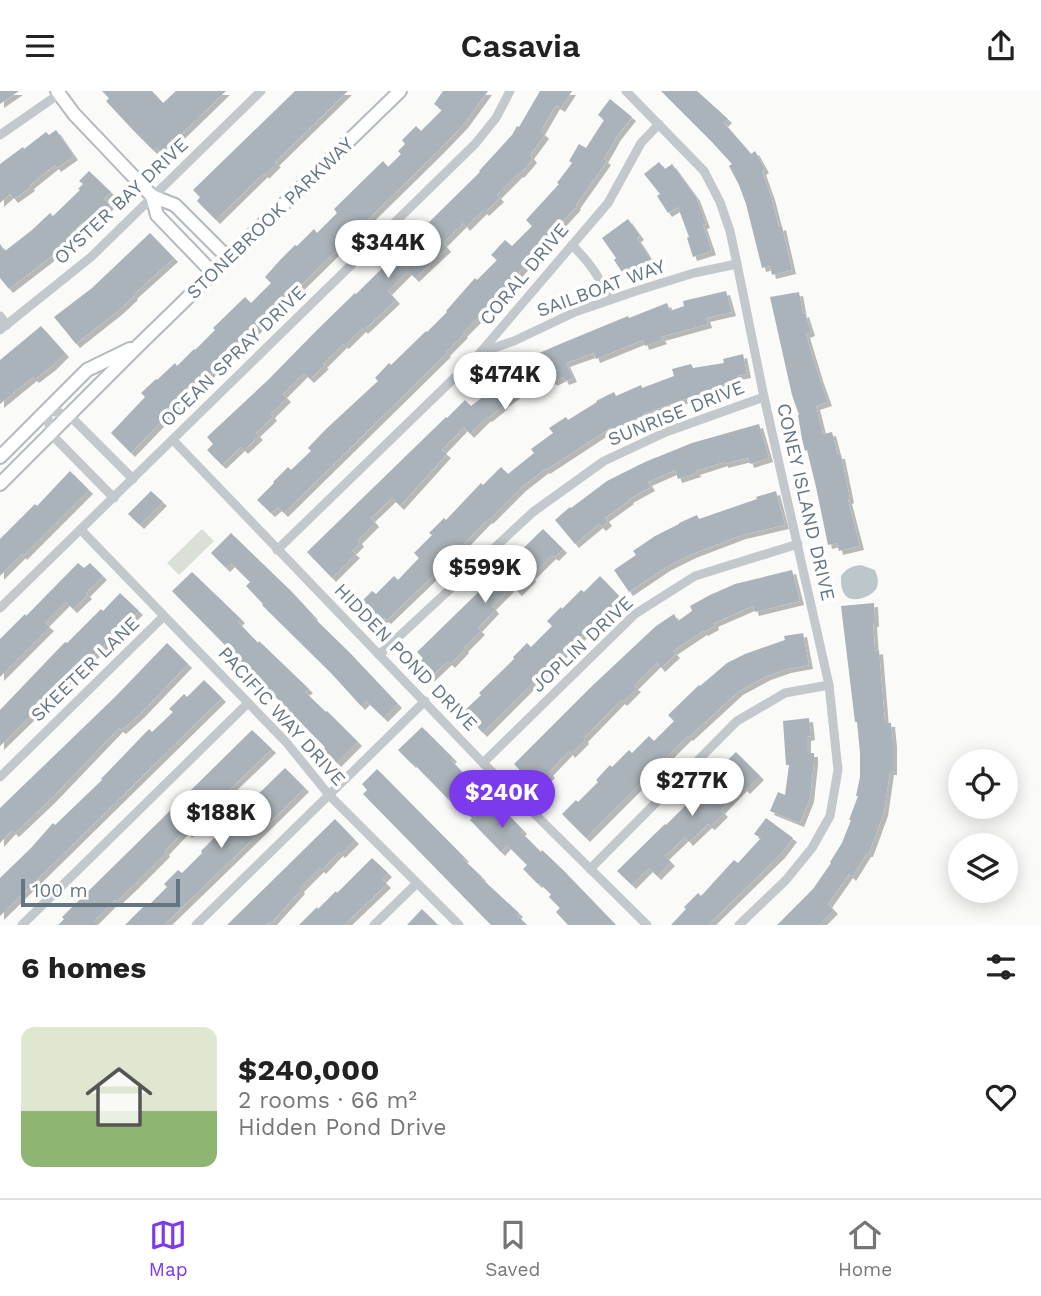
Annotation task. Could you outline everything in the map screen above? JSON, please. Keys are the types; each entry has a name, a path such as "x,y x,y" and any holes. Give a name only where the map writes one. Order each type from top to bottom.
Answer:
{"street":[{"name":"OYSTER BAY DRIVE","path":"3,327 91,257 261,91"},
{"name":"STONEBROOK PARKWAY","path":"0,484 400,91"},
{"name":"OCEAN SPRAY DRIVE","path":"0,608 475,144 496,118 510,91"},
{"name":"CONEY ISLAND DRIVE","path":"626,91 704,171 720,202 730,231 764,397 830,685 838,770 830,816 812,848 786,880 739,925"},
{"path":"0,135 58,92 74,114 152,196 175,205 229,258"},
{"name":"CORAL DRIVE","path":"277,549 480,353 608,203 641,143 659,124"},
{"path":"152,196 157,215 213,273"},
{"path":"572,245 589,262 602,281 610,300"},
{"name":"SAILBOAT WAY","path":"480,353 514,341 575,312 694,273 737,264"},
{"path":"0,316 3,327"},
{"name":"STONEBROOK PARKWAY","path":"0,457 87,370 140,344"},
{"name":"SUNRISE DRIVE","path":"379,655 533,512 604,461 666,432 764,397"},
{"path":"114,498 50,433 47,410 69,415 133,479"},
{"name":"HIDDEN POND DRIVE","path":"173,440 483,763 647,925"},
{"name":"PACIFIC WAY DRIVE","path":"81,530 286,742 329,795 458,925"},
{"name":"JOPLIN DRIVE","path":"483,763 635,614 695,576 798,544"},
{"name":"SKEETER LANE","path":"0,777 164,616"},
{"path":"590,869 737,721 785,693 830,685"},
{"path":"196,925 425,701"},
{"path":"22,925 248,702"},
{"path":"374,925 416,883"}],"shaded area":[{"path":"202,529 214,541 179,575 167,563"},
{"path":"861,565 875,570 877,587 868,596 850,599 844,593 841,576 850,568"}],"building":[{"path":"0,91 19,91 0,104"},
{"path":"102,91 152,91 163,103 176,91 226,91 162,153 156,147 153,150 132,129 106,101 109,98"},
{"path":"295,91 348,91 216,220 197,201 200,197 193,190"},
{"path":"443,91 488,91 464,124 439,150 287,299 265,317 267,319 131,453 111,433 145,397 141,393 175,363 177,366 195,350 245,297 251,303 271,283 265,277 295,245 314,229 317,233 337,213 334,209 383,161 388,167 401,154 398,151 405,144 402,140 416,126 421,131 442,110 434,104"},
{"path":"540,91 572,91 561,108 556,105 541,131 545,135 530,155 533,159 497,195 500,198 466,227 463,223 443,243 447,248 415,278 408,271 388,291 396,300 364,330 362,328 343,344 310,379 304,373 283,394 287,398 271,414 273,417 256,433 259,436 244,450 241,447 222,465 207,450 213,444 207,437 480,172 517,126 519,127"},
{"path":"661,91 697,91 728,119 724,123 751,154 755,151 765,169 762,171 779,227 782,226 792,270 772,275 770,266 762,268 746,204 729,166 732,164"},
{"path":"610,99 632,117 617,136 604,159 607,161 577,206 447,353 284,513 278,507 271,513 257,500 273,482 288,467 291,470 311,451 308,448 378,381 375,378 389,363 391,365 427,332 475,278 477,280 497,260 491,255 505,240 512,246 532,226 526,220 559,184 557,183 572,163 569,161 579,144 586,148 604,120 598,115"},
{"path":"56,130 74,156 57,168 55,165 14,199 10,194 0,203 0,164 46,132 49,135"},
{"path":"659,162 665,169 672,164 696,197 712,251 693,257 678,207 668,213 657,196 660,194 644,174"},
{"path":"89,171 111,192 104,199 110,205 87,227 83,222 70,234 73,238 58,253 9,289 0,278 0,244 5,251 50,213 53,216 80,190 78,189 83,184 79,181"},
{"path":"628,219 652,261 626,278 602,238"},
{"path":"150,233 174,258 119,310 76,344 54,317 92,288"},
{"path":"726,291 732,312 706,318 708,324 661,337 663,340 645,346 643,340 596,359 594,353 566,363 573,378 565,381 563,377 553,382 552,380 532,393 528,386 487,417 470,434 464,427 442,450 447,454 400,506 392,498 371,518 375,523 358,540 360,543 352,551 356,554 332,578 307,552 446,417 465,400 471,406 484,396 479,390 509,369 530,357 628,316 629,318 667,303 670,311 684,306 683,301"},
{"path":"799,292 803,314 805,313 811,332 806,334 828,402 816,406 823,434 832,432 838,455 841,455 850,499 848,500 860,546 839,551 837,543 828,545 770,297"},
{"path":"41,326 65,353 52,366 35,379 33,377 0,404 0,360"},
{"path":"743,354 747,374 737,376 739,384 700,392 643,414 611,430 610,428 545,469 488,519 387,620 384,618 378,624 358,605 372,591 376,594 394,576 398,580 419,558 414,553 432,535 429,533 501,467 508,474 534,453 531,449 553,433 549,428 566,417 568,420 614,392 616,396 641,385 642,388 674,376 672,369 691,364 693,368 724,363 723,359"},
{"path":"759,424 769,458 750,464 748,458 724,462 678,479 675,470 648,482 651,487 629,499 605,518 608,522 602,527 599,524 575,544 555,520 607,481 645,462 692,443"},
{"path":"70,471 89,490 0,576 0,539 35,504 37,506"},
{"path":"151,491 163,502 140,525 128,514"},
{"path":"776,491 785,525 742,535 692,554 666,567 629,592 614,570 636,555 633,551 679,523 697,515 699,519"},
{"path":"543,529 563,549 555,557 552,555 518,592 512,586 492,606 495,610 478,628 481,631 465,649 451,664 448,661 430,678 416,665 423,658 417,652"},
{"path":"231,533 291,591 398,704 384,718 366,701 361,706 262,605 246,586 250,582 231,563 226,568 211,553"},
{"path":"78,563 84,568 90,563 103,576 73,609 66,602 45,623 50,627 0,677 0,639"},
{"path":"792,570 800,601 755,612 753,606 714,623 715,626 673,651 676,654 661,668 657,663 634,686 637,688 623,702 621,700 571,754 569,751 537,788 514,764 656,626 674,614 678,621 692,611 690,606 735,584"},
{"path":"192,572 241,619 238,622 258,643 259,641 309,689 305,692 358,742 337,763 323,749 325,747 172,591"},
{"path":"600,576 621,598 483,733 463,712 527,643 531,647 552,626 547,621 561,607 562,609 581,590 584,592"},
{"path":"120,593 139,611 0,746 0,710 65,642 101,609 103,611"},
{"path":"874,603 875,651 879,650 885,723 891,723 893,743 893,771 890,771 884,812 869,853 852,877 849,874 828,904 834,910 819,925 777,925 813,889 831,863 851,820 858,796 860,753 841,606"},
{"path":"803,633 809,665 767,676 739,691 688,736 586,838 562,814 598,782 596,780 610,765 612,767 629,750 632,753 649,736 654,741 674,721 668,715 727,663 785,640 784,636"},
{"path":"167,643 188,664 140,714 122,730 119,728 51,799 15,833 12,830 0,843 0,808"},
{"path":"204,680 222,698 0,916 0,878 53,823 55,825 102,780 149,729 152,732 173,712 169,709 184,694 187,697"},
{"path":"809,718 811,736 807,737 807,753 814,753 814,761 810,798 800,823 770,811 778,792 785,795 789,765 786,765 783,721"},
{"path":"422,727 453,758 451,760 478,789 481,786 523,830 521,832 562,869 616,925 568,925 556,912 560,908 549,897 551,894 523,869 527,865 507,845 501,852 451,796 448,799 398,750"},
{"path":"252,730 272,749 201,817 203,819 188,834 185,830 135,884 94,921 98,925 58,925 64,919 62,917"},
{"path":"736,752 760,776 746,790 743,787 721,810 724,813 711,826 708,824 689,842 685,837 665,856 671,862 657,876 649,868 632,885 617,871 705,786 703,784"},
{"path":"285,768 305,788 164,925 125,925 167,887 164,884 178,870 182,873 202,853 248,800 250,802"},
{"path":"377,769 465,858 463,859 481,878 519,913 517,915 527,925 491,925 363,794 367,790 362,784"},
{"path":"766,818 793,838 781,854 708,925 671,925 698,893 701,896 734,860 738,863 761,838 754,834"},
{"path":"335,819 355,840 322,870 320,868 271,923 227,925"},
{"path":"372,858 388,873 382,879 387,884 344,925 299,925 336,891 337,893"},
{"path":"422,909 438,925 407,925"}]}
